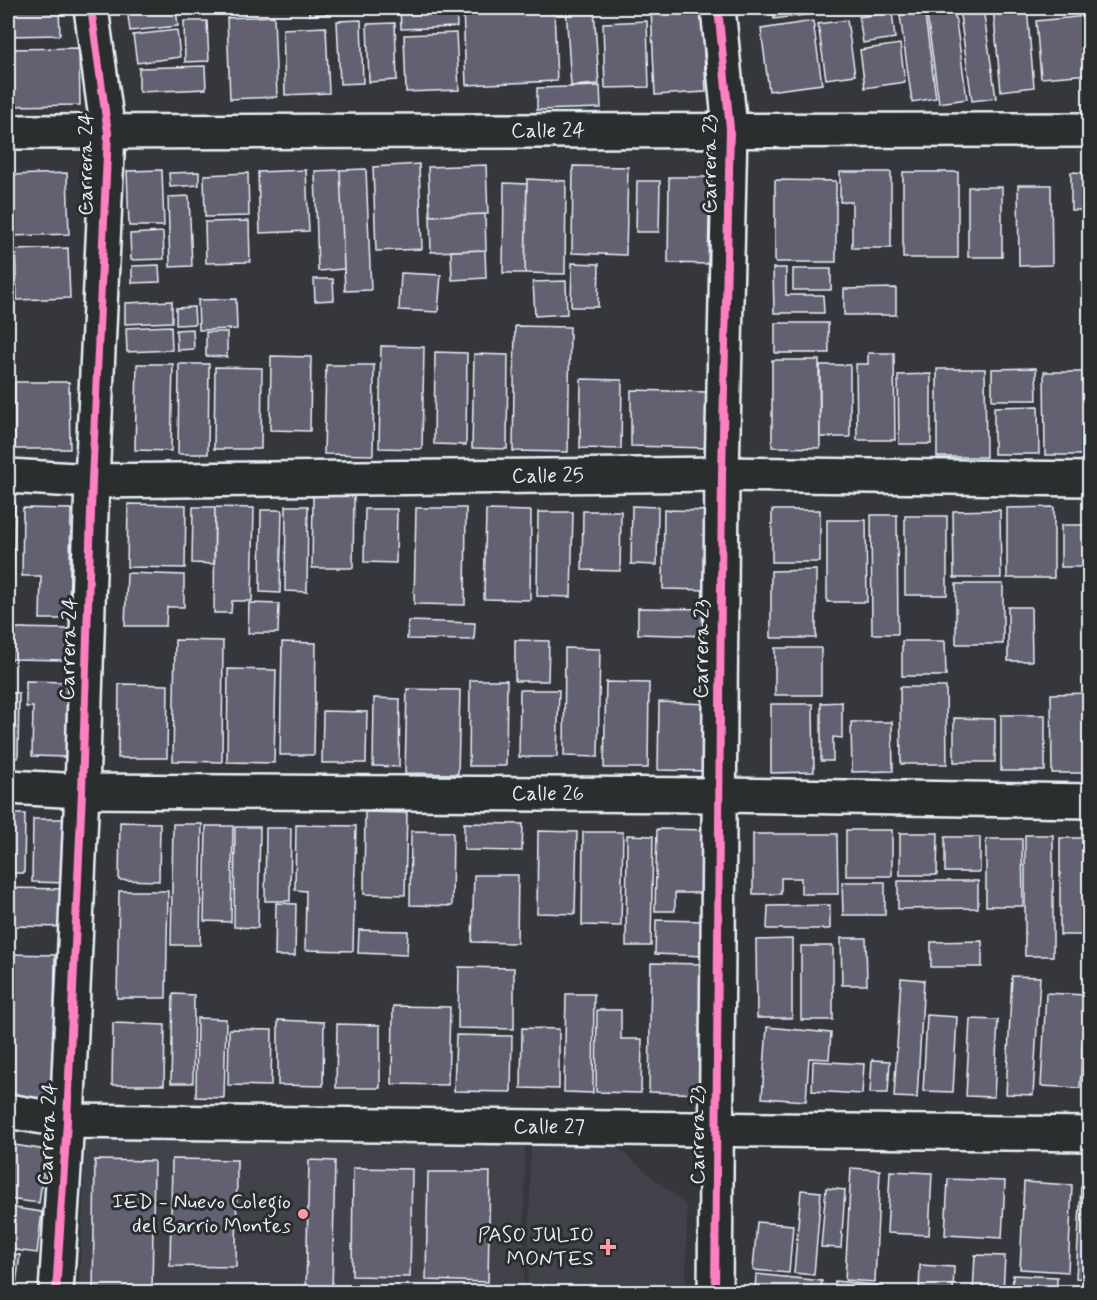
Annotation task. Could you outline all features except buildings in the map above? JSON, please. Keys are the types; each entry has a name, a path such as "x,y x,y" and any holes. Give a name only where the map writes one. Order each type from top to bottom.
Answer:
{"street":[{"name":"Carrera 24","path":"56,1293 67,1121 82,791 92,481 108,133 91,8"},
{"name":"Carrera 23","path":"715,1293 722,474 730,129 718,8"},
{"name":"Calle 24","path":"8,132 1089,130"},
{"name":"Calle 25","path":"8,476 92,481 722,474 1089,479"},
{"name":"Calle 26","path":"8,787 82,791 719,795 1089,801"},
{"name":"Calle 27","path":"8,1111 67,1121 1089,1134"}],"shaded area":[{"name":"IED - Nuevo Colegio del Barrio Montes","path":"86,1130 525,1135 524,1292 79,1292"},
{"name":"PASO JULIO MONTES","path":"531,1134 607,1139 687,1206 686,1292 528,1288"}],"cycle path":[{"path":"56,1292 67,1121 82,791 92,481 108,133 91,8"},
{"path":"715,1292 722,474 730,129 718,8"}],"place":[{"name":"IED - Nuevo Colegio del Barrio Montes","path":"303,1214"},
{"name":"PASO JULIO MONTES","path":"608,1247"}]}
